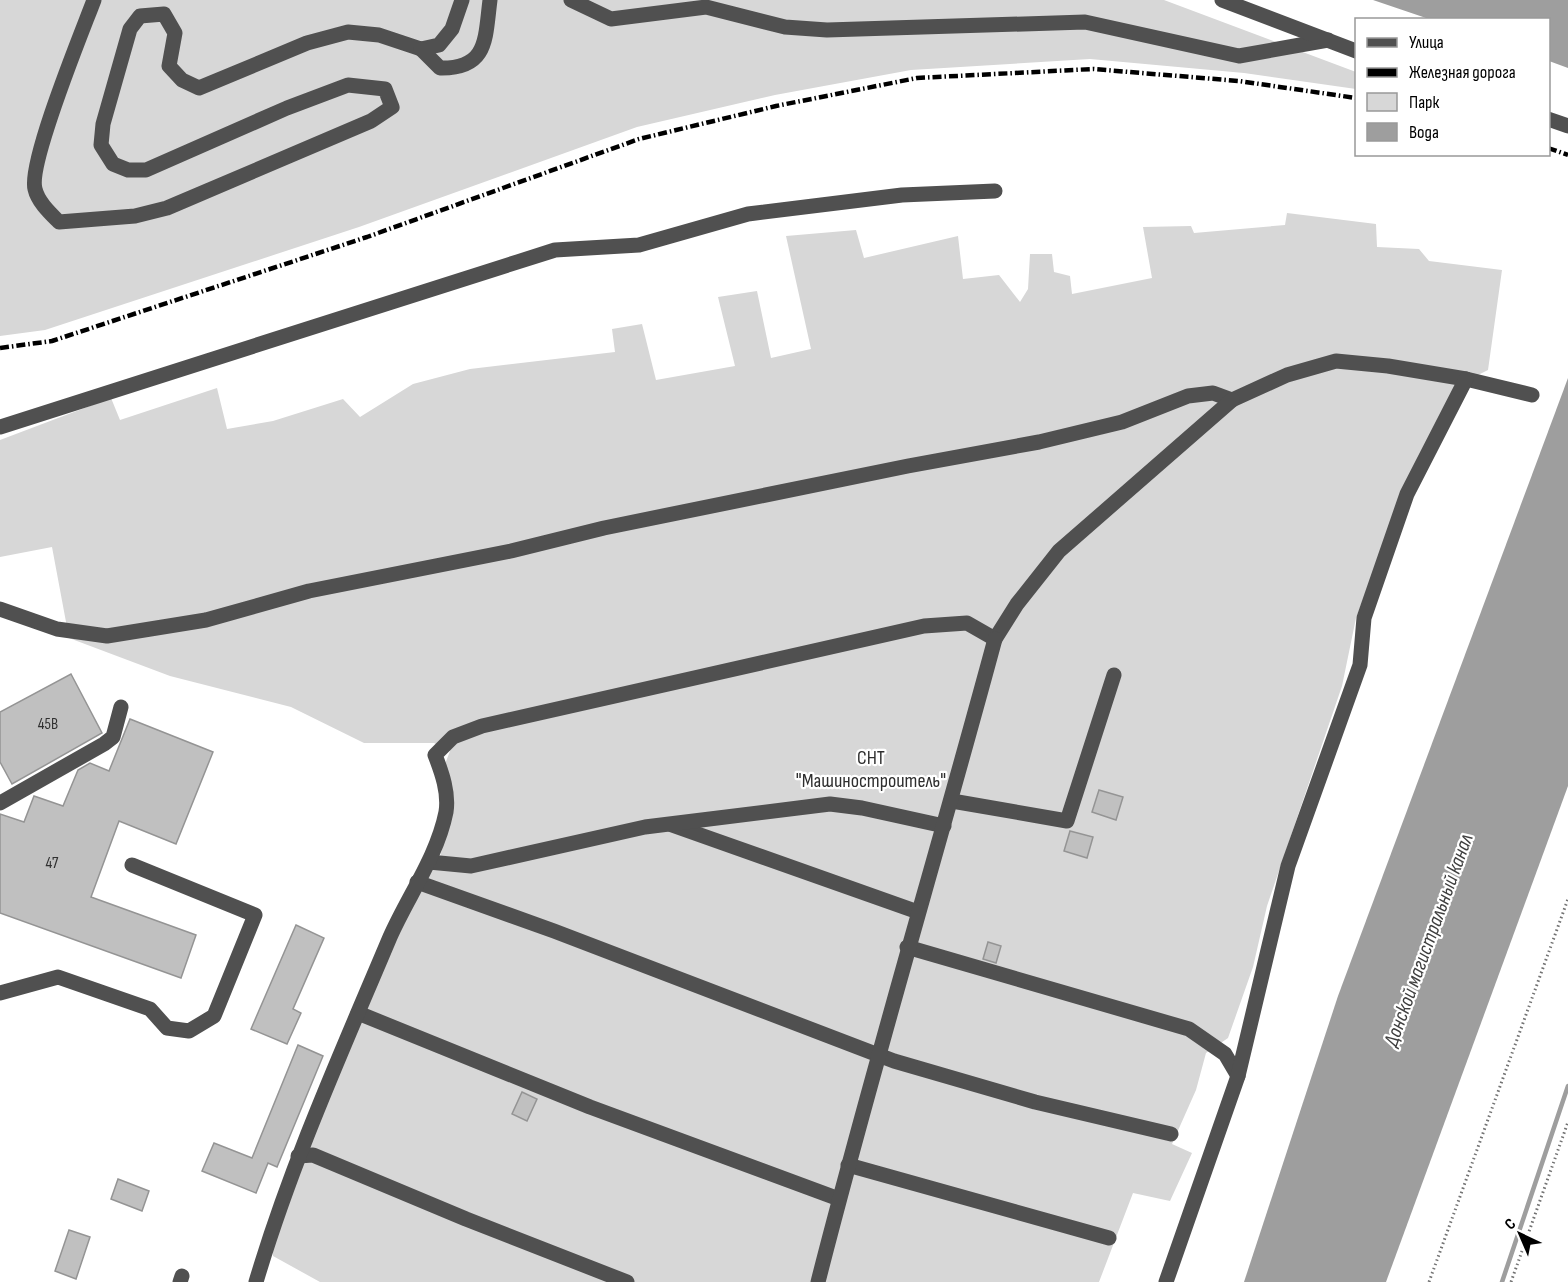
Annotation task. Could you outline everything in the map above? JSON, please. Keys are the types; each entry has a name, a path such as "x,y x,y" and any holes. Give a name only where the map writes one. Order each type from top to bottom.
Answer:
{"lane":[{"path":"94,0 38,158 34,188 47,211 59,222 135,216 167,208 371,121 392,107 385,89 348,85 287,108 146,170 128,170 113,164 101,145 103,124 127,39 140,16 164,14 176,33 169,66 182,80 199,88 307,43 348,32 379,35 421,49 440,68 468,65 480,53 490,0"},
{"path":"421,49 439,45 452,29 462,0"},
{"path":"571,0 611,19 706,7 785,27 827,30 1085,22 1239,56 1328,40"},
{"path":"1222,0 1355,51"},
{"path":"1550,120 1568,126"},
{"path":"0,427 555,250 639,245 748,214 902,195 995,192"},
{"path":"819,1282 907,947 952,801 995,639 1017,604 1059,551 1232,400 1287,375 1336,361 1388,366 1466,379 1532,395"},
{"path":"1167,1282 1238,1076 1288,866 1360,665 1365,618 1407,494 1466,379"},
{"path":"0,609 57,629 107,636 206,620 309,591 511,551 764,495 1039,442 1122,423 1188,396 1213,393 1232,400"},
{"path":"256,1282 298,1155 405,903 429,862 446,812 444,779 435,755 453,737 492,724 924,626 967,623 995,639"},
{"path":"952,801 1067,821 1114,675"},
{"path":"0,803 113,737 121,707"},
{"path":"429,862 471,866 668,824 830,804 862,808 944,826"},
{"path":"668,824 918,912"},
{"path":"0,993 58,977 150,1009 167,1028 189,1031 214,1016 255,915 132,865"},
{"path":"417,882 554,931 894,1061 1035,1102 1171,1134"},
{"path":"907,947 1189,1029 1225,1054 1238,1076"},
{"path":"358,1013 590,1107 839,1199"},
{"path":"298,1155 313,1155 466,1219 627,1282"},
{"path":"848,1165 1109,1238"}],"path":[{"path":"1429,1282 1568,899"},
{"path":"1511,1282 1568,1122"}],"green space":[{"path":"0,0 1164,0 1355,72 1355,89 1244,73 1090,59 911,70 775,95 637,127 359,227 45,330 0,336"},
{"name":"СНТ \"Машиностроитель\"","path":"1287,213 1376,224 1377,247 1419,249 1429,261 1502,270 1488,370 1458,385 1389,530 1356,618 1342,686 1267,906 1253,967 1228,1038 1206,1053 1196,1090 1172,1144 1192,1153 1170,1201 1133,1193 1099,1282 320,1282 273,1256 273,1241 309,1146 382,969 419,893 440,857 453,803 445,764 450,751 434,743 364,743 291,707 170,676 69,638 52,547 0,557 0,440 111,398 120,420 217,388 227,429 273,421 343,399 360,417 413,384 470,369 615,352 612,329 642,324 656,380 735,366 718,297 757,291 771,358 811,349 786,236 856,230 864,258 958,236 963,279 999,275 1020,302 1028,289 1030,254 1052,254 1054,272 1070,276 1072,294 1152,278 1143,227 1191,226 1194,233 1285,225"}],"water":[{"path":"1373,0 1568,0 1568,68 1550,61 1550,18 1426,18"},
{"name":"Донской магистральный канал","path":"1568,378 1568,786 1386,1282 1244,1282 1338,996"}],"building":[{"path":"71,674 102,733 12,784 0,762 0,712"},
{"path":"130,719 213,752 176,844 119,821 91,897 196,935 181,978 0,913 0,814 24,822 34,796 63,806 78,770 90,763 109,771"},
{"path":"1099,790 1123,797 1116,820 1092,812"},
{"path":"1070,831 1093,837 1087,858 1064,851"},
{"path":"296,925 324,938 293,1009 301,1013 287,1044 251,1029"},
{"path":"988,942 1001,946 996,963 983,959"},
{"path":"298,1045 323,1056 277,1167 268,1163 256,1193 202,1171 214,1143 252,1158"},
{"path":"522,1092 537,1099 527,1121 512,1114"},
{"path":"118,1179 149,1191 142,1211 111,1199"},
{"path":"69,1230 90,1237 76,1279 55,1271"}],"waterway":[{"path":"1502,1282 1568,1086"}],"railway":[{"path":"0,348 52,341 367,237 639,139 776,106 917,78 1093,69 1239,81 1355,98"},
{"path":"1550,149 1568,155"}]}
